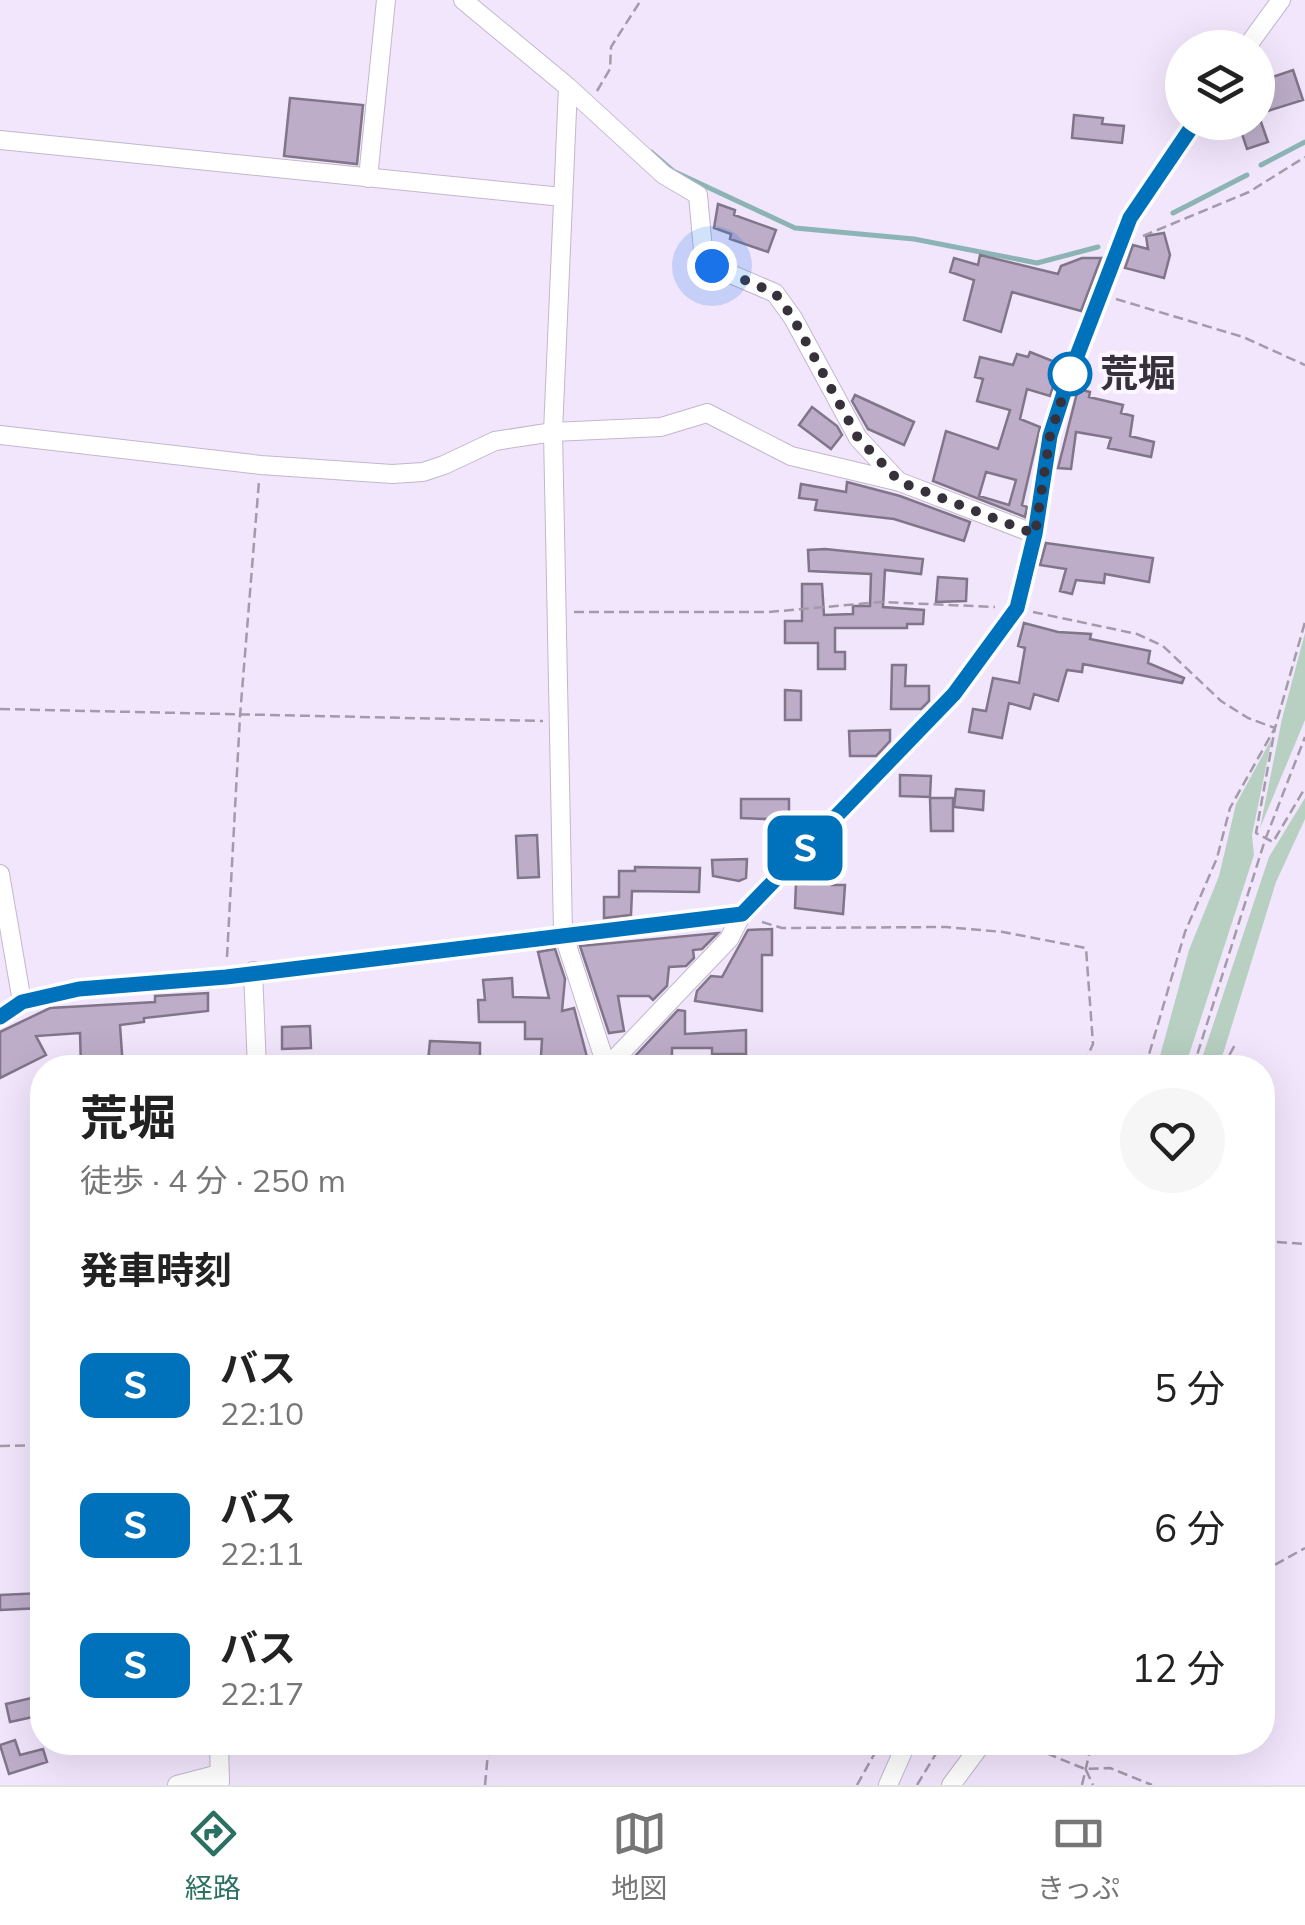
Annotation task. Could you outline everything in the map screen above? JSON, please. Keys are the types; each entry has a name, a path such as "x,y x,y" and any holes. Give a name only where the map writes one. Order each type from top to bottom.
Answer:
{"street":[{"path":"368,178 386,0"},
{"path":"463,0 589,105 664,175 698,195 703,250 712,266 775,293 793,318 858,438 900,482"},
{"path":"1259,30 1280,0"},
{"path":"568,87 552,432 563,933 603,1055"},
{"path":"0,140 562,197"},
{"path":"618,1055 729,939 742,914 954,694 1017,608 1035,534 1050,436 1100,294 1150,184 1182,140"},
{"path":"0,435 337,472 424,472 496,441 552,432 661,427 707,413 790,456 900,482 1035,534"},
{"path":"0,874 22,1002"},
{"path":"0,1016 22,1002 79,989 226,977 742,914"},
{"path":"253,971 256,1055"},
{"path":"177,1785 220,1780 219,1755"},
{"path":"888,1785 901,1755"},
{"path":"950,1785 973,1755"}],"path":[{"path":"589,105 610,69 611,46 640,0"},
{"path":"1119,246 1250,192 1305,157"},
{"path":"1100,294 1243,336 1305,365"},
{"path":"226,977 240,716 261,465"},
{"path":"1149,1055 1185,932 1217,858 1230,808 1275,728 1305,622"},
{"path":"0,709 556,722"},
{"path":"1197,1055 1265,840 1305,737"},
{"path":"742,914 782,928 946,927 1086,948 1093,1044 1088,1055"},
{"path":"1229,1055 1235,1045"},
{"path":"1275,1242 1305,1244"},
{"path":"0,1446 30,1445"},
{"path":"1275,1565 1305,1548"},
{"path":"484,1785 487,1755"},
{"path":"857,1785 874,1755"},
{"path":"917,1785 935,1755"},
{"path":"1051,1755 1085,1769 1110,1768 1152,1785"},
{"path":"1082,1785 1089,1755"},
{"path":"1085,1769 1093,1785"}],"green space":[{"path":"1305,633 1305,720 1260,828 1282,719"},
{"path":"1272,738 1252,835 1254,855 1189,1055 1160,1055 1189,950 1219,876 1236,804"},
{"path":"1305,798 1305,819 1276,882 1223,1055 1203,1055 1269,857"}],"building":[{"path":"1293,70 1303,100 1275,109 1275,76"},
{"path":"290,98 363,105 357,164 284,156"},
{"path":"1074,115 1103,118 1102,124 1124,126 1122,143 1072,138"},
{"path":"1244,140 1267,140 1268,142 1247,149"},
{"path":"718,204 735,210 734,215 776,230 768,252 730,239 731,234 714,228"},
{"path":"1164,233 1170,255 1164,278 1125,268 1133,245 1148,249 1146,236"},
{"path":"980,255 1058,274 1061,266 1082,258 1101,258 1081,311 1012,292 1001,332 964,320 974,280 950,272 954,258 978,265"},
{"path":"1030,352 1060,364 1050,396 1027,389 1020,419 1040,427 1022,505 1027,507 1025,517 933,481 946,431 998,449 1010,410 977,401 983,379 975,377 980,357 1013,365 1017,354 1028,357","holes":["986,472 1016,480 1009,505 979,496"]},
{"path":"1078,389 1090,392 1089,397 1123,405 1121,413 1133,416 1130,436 1154,442 1151,457 1108,448 1111,438 1076,432 1071,469 1058,468"},
{"path":"855,395 914,422 904,445 868,429 852,401"},
{"path":"812,407 837,426 842,435 831,449 799,425"},
{"path":"847,482 900,496 970,522 964,541 894,519 815,510 817,500 799,498 801,484 846,492"},
{"path":"1046,543 1153,558 1149,582 1105,574 1104,583 1076,580 1072,594 1060,591 1066,569 1040,565"},
{"path":"808,550 923,559 921,574 885,570 883,607 924,610 923,624 907,624 907,628 835,628 835,652 845,652 845,669 818,669 818,643 785,643 785,621 802,621 802,584 822,584 824,615 853,614 853,606 870,606 871,574 809,571"},
{"path":"938,577 967,579 966,601 936,602"},
{"path":"1024,623 1058,632 1091,634 1090,639 1150,651 1148,663 1184,678 1182,683 1083,664 1082,672 1067,670 1058,701 1034,694 1030,709 1009,703 1002,738 969,732 973,709 986,711 993,678 1019,683 1025,648 1018,646"},
{"path":"892,665 906,665 905,686 929,686 929,701 921,709 891,709"},
{"path":"785,690 801,691 801,720 785,720"},
{"path":"890,730 890,741 876,756 850,756 849,731"},
{"path":"900,775 931,776 930,797 900,796"},
{"path":"956,789 984,791 983,810 954,807"},
{"path":"930,798 953,798 953,831 931,831"},
{"path":"741,799 789,799 789,820 741,818"},
{"path":"537,835 539,877 518,878 516,836"},
{"path":"747,859 746,878 739,881 713,876 712,860"},
{"path":"821,860 833,860 832,885 845,885 843,914 795,908 796,883 805,884 806,875 820,875"},
{"path":"635,867 700,868 699,892 632,891 631,915 604,918 604,897 619,897 619,871 635,871"},
{"path":"772,929 772,955 762,955 762,1011 695,1001 697,991 711,976 722,977 748,930"},
{"path":"718,933 702,949 693,950 694,958 686,966 669,967 667,986 653,1000 649,996 618,996 624,1031 609,1033 580,946"},
{"path":"555,949 565,979 562,1011 574,1008 586,1055 541,1055 542,1039 525,1039 525,1022 479,1022 478,1000 485,1000 483,980 512,978 513,997 549,998 538,952"},
{"path":"208,993 208,1011 144,1018 144,1022 120,1025 122,1055 81,1055 80,1033 36,1036 46,1055 30,1055 30,1063 0,1078 0,1032 50,1008 155,1002 155,996"},
{"path":"678,1010 685,1011 685,1034 746,1030 746,1054 712,1054 712,1048 672,1048 672,1055 636,1055"},
{"path":"310,1026 311,1048 282,1049 282,1027"},
{"path":"430,1041 480,1043 480,1055 429,1055"},
{"path":"30,1594 30,1609 0,1610 0,1595"},
{"path":"30,1698 30,1718 10,1722 6,1704"},
{"path":"15,1740 20,1755 45,1755 47,1762 9,1774 0,1745"}],"waterway":[{"path":"1261,165 1305,142"},
{"path":"651,152 673,171 795,228 914,239 1037,263 1098,247"},
{"path":"1173,213 1247,175"}],"bus line":[{"name":"Ｓ","path":"0,1017 22,1002 79,989 226,977 634,924 742,914 954,694 1017,608 1035,534 1050,436 1070,374 1130,218 1182,140"}],"place":[{"name":"荒堀","path":"1070,374"}],"route":[{"path":"712,266 775,293 793,318 858,438 900,482 1035,534 1050,436 1070,374"}]}
